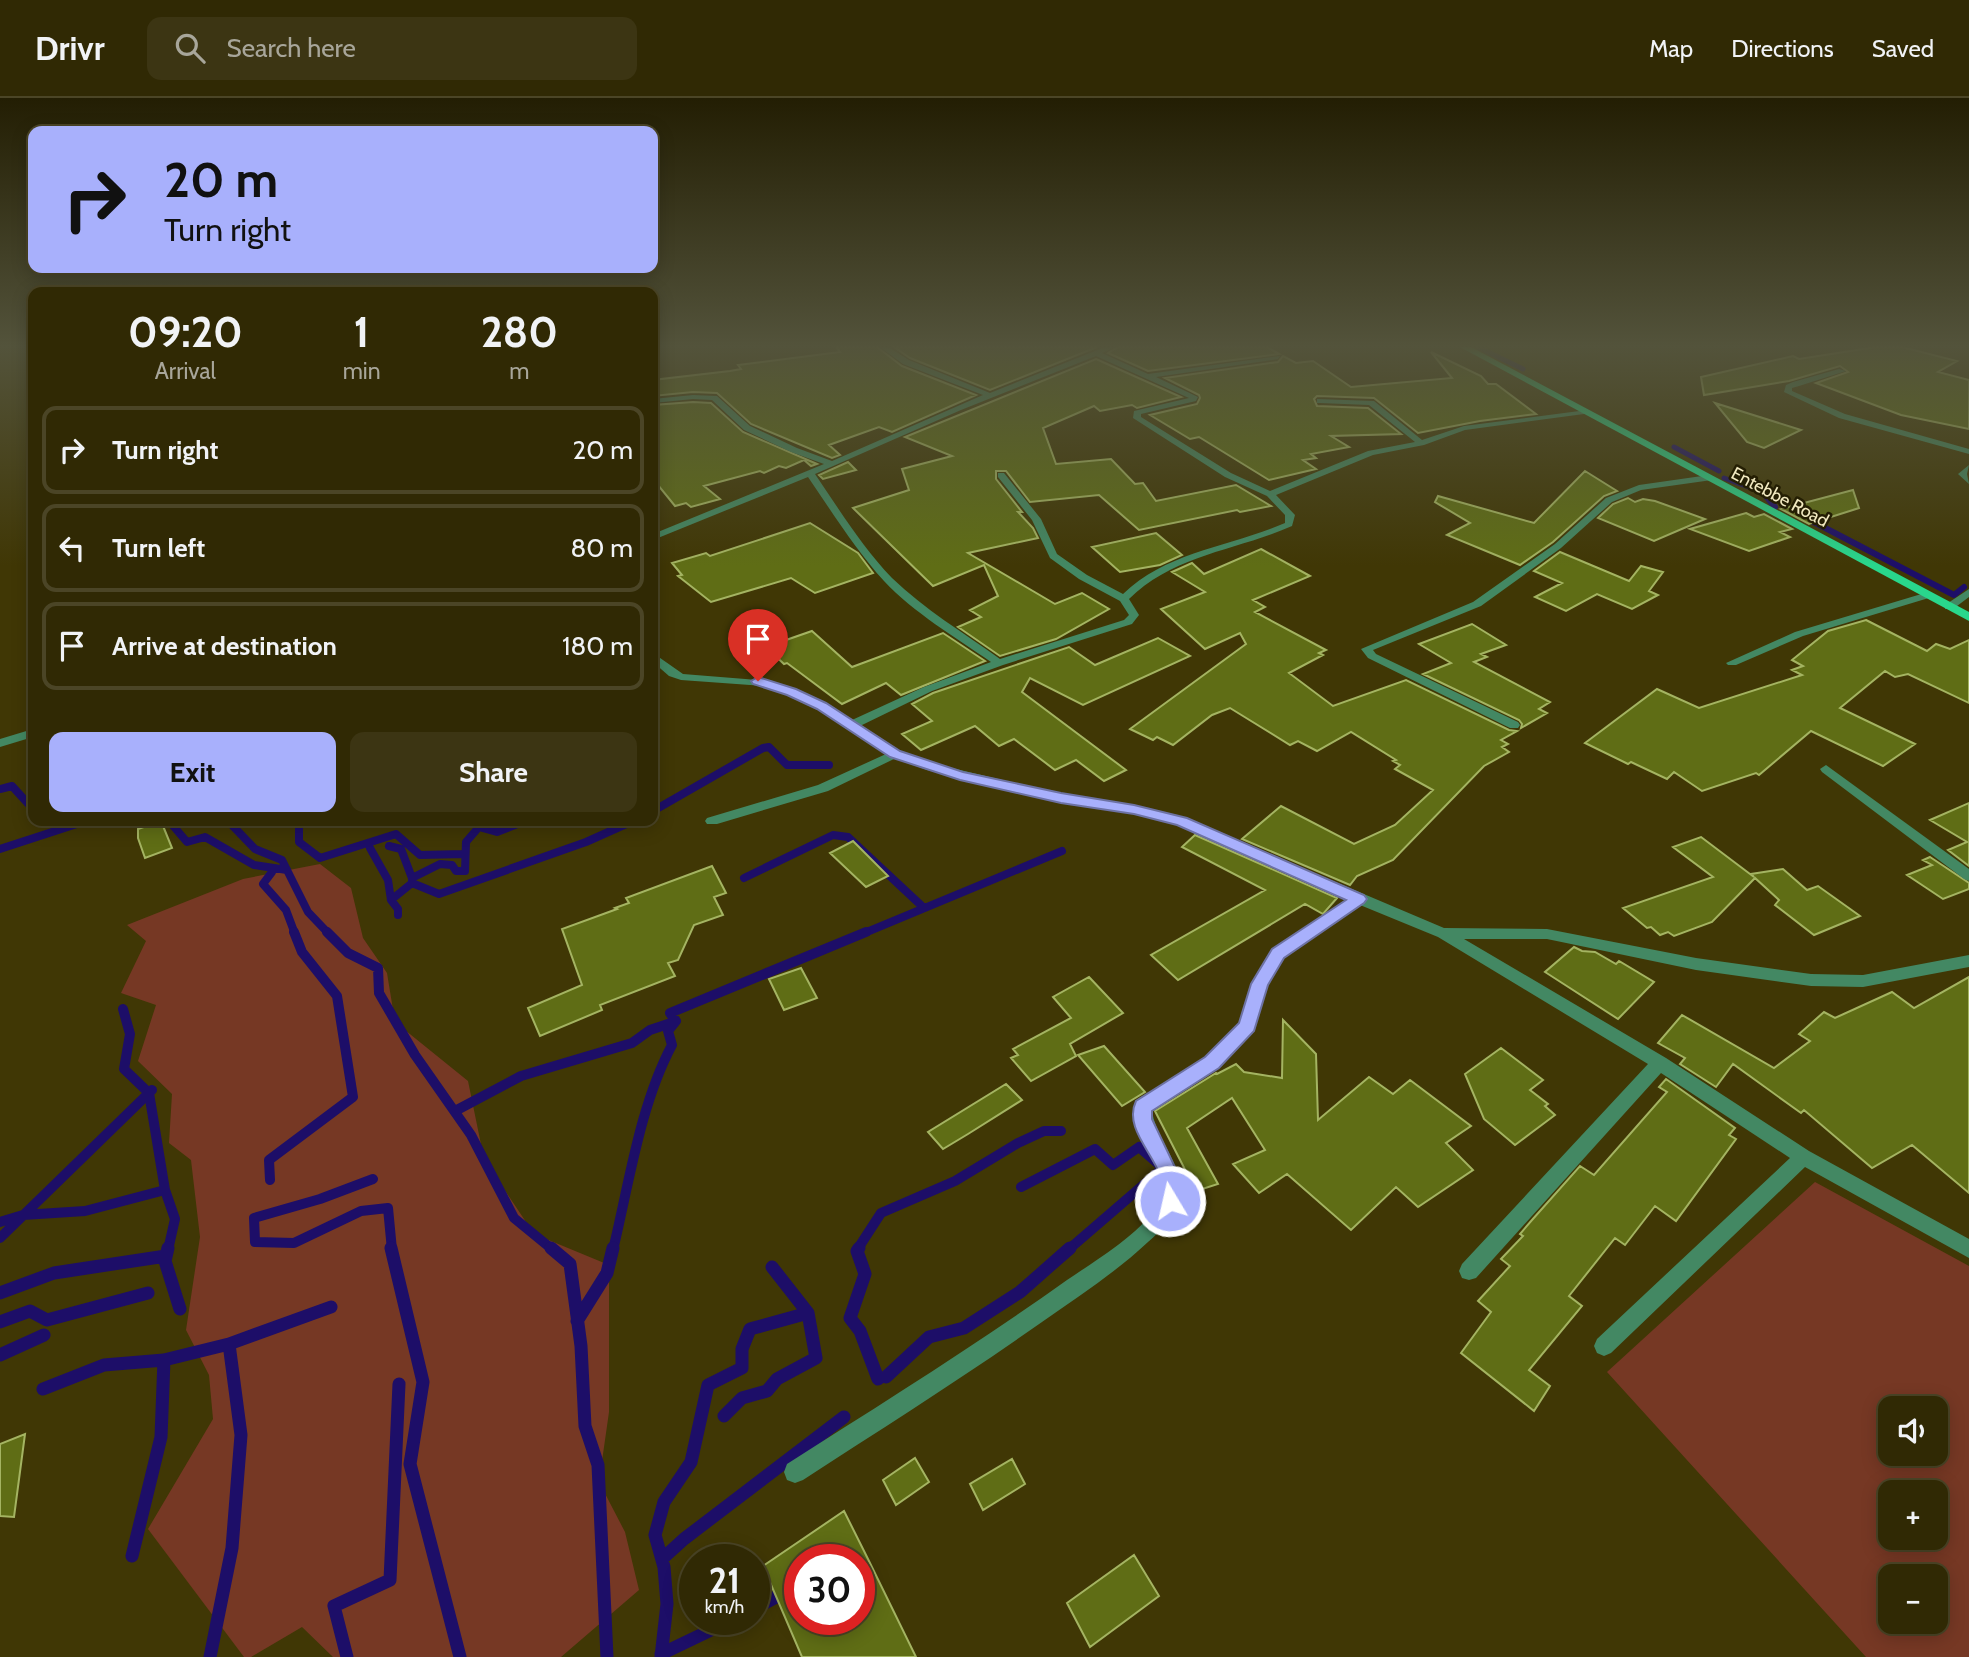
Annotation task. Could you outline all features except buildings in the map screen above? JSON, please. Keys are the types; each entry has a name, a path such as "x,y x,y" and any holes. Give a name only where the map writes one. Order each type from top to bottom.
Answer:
{"main road":[{"name":"Entebbe Road","path":"1599,420 1969,617"}],"street":[{"path":"738,420 747,428 794,450 833,464"},
{"path":"658,535 936,420"},
{"path":"1124,599 1145,578 1161,569 1189,556 1272,533 1289,524 1290,515 1270,494 1228,475 1139,420"},
{"path":"1389,420 1421,443"},
{"path":"1270,494 1371,453 1421,443 1471,426 1521,420"},
{"path":"1855,420 1969,452"},
{"path":"1969,468 1962,474 1969,481"},
{"path":"810,472 848,530 888,579 917,605 999,663"},
{"path":"852,725 928,689 999,663 1128,622 1134,615 1124,599 1083,577 1053,556 1036,519 1002,475"},
{"path":"1514,726 1372,656 1366,649 1439,621 1497,592 1558,546 1609,500 1639,488 1709,478"},
{"path":"1949,607 1969,592"},
{"path":"1732,663 1799,634 1928,595"},
{"path":"658,660 673,674 681,677 768,682 822,706 895,754 960,776 1182,822 1443,933 1660,1063 1802,1157 1969,1249"},
{"path":"0,743 28,735"},
{"path":"712,821 823,788 895,754"},
{"path":"1826,769 1969,876"},
{"path":"795,1472 1021,1325 1138,1240 1170,1201 1173,1184 1142,1119 1143,1107 1212,1063 1248,1026 1259,984 1278,954 1359,899"},
{"path":"1443,933 1547,934 1696,964 1811,980 1863,981 1969,961"},
{"path":"1469,1271 1660,1063"},
{"path":"1604,1346 1802,1157"}],"shaded area":[{"path":"320,864 351,888 363,938 387,973 395,1022 468,1081 484,1159 534,1234 609,1265 609,1412 599,1482 625,1532 639,1590 561,1657 333,1657 302,1627 251,1657 244,1657 148,1529 213,1419 209,1375 186,1330 200,1237 191,1160 169,1143 172,1094 138,1061 156,1005 121,993 146,941 127,925 243,879"},
{"path":"1815,1182 1969,1266 1969,1657 1866,1657 1607,1372"}],"waterway":[{"path":"1674,447 1719,471"},
{"path":"1724,478 1762,492 1766,497"},
{"path":"1765,495 1775,507"},
{"path":"1806,518 1954,595 1964,587"},
{"path":"658,808 763,748 769,747 787,765 829,765"},
{"path":"0,789 12,786 28,804"},
{"path":"0,849 71,826"},
{"path":"173,826 187,842 205,837 254,865 287,870"},
{"path":"233,826 255,849 282,860 287,870"},
{"path":"299,826 299,842 320,858 396,834 420,855 464,854"},
{"path":"412,878 440,864 452,865 456,871 465,871 466,842 479,827 497,832 512,826"},
{"path":"412,883 439,894 586,842 622,826"},
{"path":"744,878 833,835 848,837 924,908"},
{"path":"389,846 401,849 412,878"},
{"path":"370,848 388,880 391,900"},
{"path":"862,934 1062,851"},
{"path":"287,870 308,912 329,934"},
{"path":"272,872 263,884 286,910 295,934"},
{"path":"412,878 412,883"},
{"path":"391,900 412,883"},
{"path":"391,900 398,909 398,915"},
{"path":"270,1180 269,1160 353,1097 337,996 302,952 294,932"},
{"path":"613,1250 643,1119 672,1045 668,1031 676,1021 670,1013 866,932"},
{"path":"329,934 348,953 378,968 379,993 415,1055 471,1135 514,1218 553,1250"},
{"path":"123,1009 130,1034 124,1069 149,1093"},
{"path":"455,1111 521,1076 632,1043 650,1030 674,1022"},
{"path":"149,1093 152,1090"},
{"path":"24,1215 149,1093"},
{"path":"149,1093 165,1190"},
{"path":"857,1250 881,1213 955,1181 1018,1143 1044,1131 1061,1131"},
{"path":"1021,1187 1095,1149 1113,1165 1139,1147 1163,1168 1068,1250"},
{"path":"373,1179 320,1199 254,1218 255,1242 294,1243 361,1211 388,1208 392,1250"},
{"path":"24,1215 85,1211 165,1190"},
{"path":"165,1190 175,1219 168,1250"},
{"path":"0,1222 24,1215"},
{"path":"0,1238 24,1215"},
{"path":"168,1248 165,1261 180,1309"},
{"path":"391,1248 423,1382 410,1464 460,1657"},
{"path":"551,1248 570,1264 578,1320"},
{"path":"578,1320 607,1273 613,1248"},
{"path":"859,1248 857,1251 865,1274 850,1318 860,1331 878,1379"},
{"path":"886,1377 929,1337 964,1328 1020,1292 1070,1248"},
{"path":"0,1293 54,1273 166,1256"},
{"path":"772,1267 808,1313"},
{"path":"0,1322 30,1311 47,1320 148,1293"},
{"path":"229,1344 331,1307"},
{"path":"661,1654 667,1604 664,1567 655,1535 664,1502 691,1462 708,1385 742,1368 742,1349 750,1329 808,1313"},
{"path":"724,1416 742,1398 767,1391 777,1379 816,1358 808,1313"},
{"path":"578,1320 585,1426 598,1465 607,1657"},
{"path":"0,1355 44,1335"},
{"path":"164,1360 229,1344"},
{"path":"210,1657 232,1548 241,1435 229,1344"},
{"path":"43,1389 104,1365 164,1360"},
{"path":"132,1556 161,1437 164,1360"},
{"path":"347,1657 334,1606 390,1580 399,1384"},
{"path":"662,1559 684,1539 844,1417"},
{"path":"770,1600 784,1593"},
{"path":"661,1654 701,1635"}],"route":[{"path":"758,681 768,682 822,706 895,754 960,776 1182,822 1359,899 1278,954 1259,984 1248,1026 1212,1063 1143,1107 1142,1119 1173,1184 1170,1201"}]}
